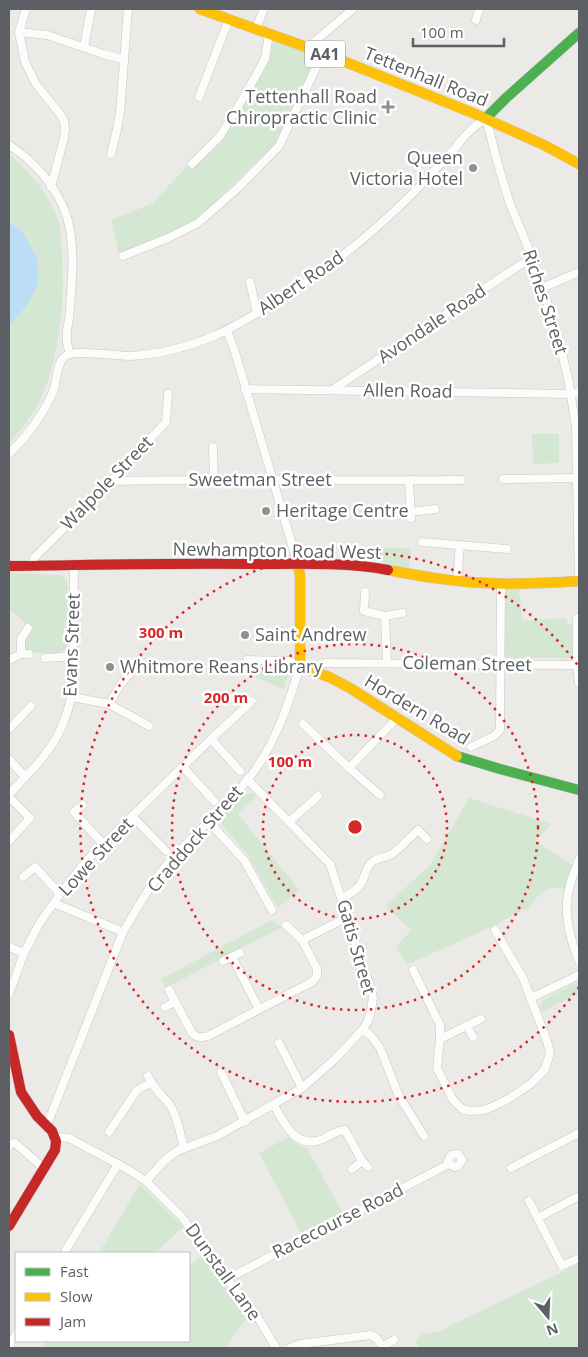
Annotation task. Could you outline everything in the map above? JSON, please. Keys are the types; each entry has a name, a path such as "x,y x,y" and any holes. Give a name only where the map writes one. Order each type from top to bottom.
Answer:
{"main road":[{"name":"Tettenhall Road","path":"200,9 308,47 486,118 546,146 579,164"},
{"path":"486,118 579,33"},
{"path":"298,565 300,575 300,666"},
{"name":"Newhampton Road West","path":"9,566 363,566 457,581 536,584 579,581"},
{"name":"Hordern Road","path":"300,666 339,682 461,757 579,790"},
{"path":"9,1036 21,1092 31,1108 52,1131 55,1137 55,1150 9,1226"}],"street":[{"path":"26,9 19,32 28,71 64,121 64,138 52,186"},
{"path":"84,47 91,9"},
{"path":"111,154 120,112 128,9"},
{"path":"256,28 264,9"},
{"path":"308,47 354,9"},
{"path":"476,20 479,9"},
{"path":"200,97 229,19"},
{"path":"19,32 47,35 123,59"},
{"path":"192,164 220,136 245,95 265,59 269,34"},
{"path":"123,256 168,238 198,223 239,187 279,146 323,53"},
{"name":"Riches Street","path":"486,118 498,168 510,204 532,257 575,393 579,581"},
{"name":"Albert Road","path":"70,354 81,353 113,356 152,353 186,346 227,330 257,313 322,271 369,234 415,191 467,133 486,118"},
{"path":"9,145 33,163 52,186 66,215 71,238 72,262 70,312 66,339 70,354 61,362 54,390 41,416 24,439 9,454"},
{"name":"Avondale Road","path":"332,390 532,257"},
{"path":"542,288 579,272"},
{"path":"250,282 257,313"},
{"path":"227,330 298,565"},
{"name":"Allen Road","path":"245,389 575,393"},
{"name":"Walpole Street","path":"32,566 34,558 111,481 166,422 168,394"},
{"path":"213,447 214,480"},
{"path":"502,479 578,478"},
{"path":"409,480 411,515 435,509"},
{"name":"Sweetman Street","path":"111,481 461,480"},
{"path":"422,542 507,549"},
{"path":"457,581 460,545"},
{"name":"Evans Street","path":"9,841 30,818 9,796 46,755 58,737 72,697 74,565"},
{"path":"471,747 494,736 500,730 501,584"},
{"path":"364,592 364,611 385,616 402,613"},
{"path":"385,616 388,663"},
{"path":"575,618 579,682"},
{"path":"9,660 25,654 21,639 28,628"},
{"path":"46,658 63,657 73,653"},
{"path":"247,660 289,661 300,666"},
{"name":"Coleman Street","path":"325,663 578,665"},
{"name":"Craddock Street","path":"47,1126 123,932 162,871 255,770 276,735 300,666"},
{"path":"109,704 121,684 134,669 170,667"},
{"path":"72,697 109,704 149,726"},
{"name":"Lowe Street","path":"9,994 24,953 39,924 87,860 244,705 252,701"},
{"path":"9,729 31,706"},
{"path":"349,768 396,718"},
{"path":"303,724 380,795"},
{"path":"211,739 240,771"},
{"path":"9,759 25,778"},
{"path":"183,767 214,801"},
{"name":"Gatis Street","path":"146,1180 164,1160 184,1148 217,1136 245,1122 302,1088 363,1029 371,1011 373,997 330,864 247,780"},
{"path":"289,822 318,796"},
{"path":"82,805 74,812 103,844"},
{"path":"132,816 166,851"},
{"path":"209,822 244,860 272,910"},
{"path":"342,898 349,895 364,880 370,863 392,855 418,830 427,839"},
{"path":"579,859 569,888 567,916 571,938 579,961"},
{"path":"24,877 35,867 60,894"},
{"path":"54,903 123,932"},
{"path":"302,940 348,917"},
{"path":"169,990 192,1033 198,1038 208,1036 312,982 317,976 317,969 302,940 286,925"},
{"path":"413,970 440,1025 437,1068 444,1085 453,1100 462,1109 470,1111 484,1110 494,1106 532,1083 545,1069 550,1052 523,978 495,930"},
{"path":"9,947 24,953"},
{"path":"223,961 240,953"},
{"path":"232,957 259,1009"},
{"path":"531,998 579,975"},
{"path":"165,1007 175,1002"},
{"path":"440,1039 481,1019"},
{"path":"467,1026 473,1037"},
{"path":"363,1029 380,1048 399,1096 422,1133 413,1136"},
{"path":"279,1043 302,1088"},
{"path":"221,1072 245,1122"},
{"path":"108,1132 137,1090 149,1079 156,1091 170,1106 184,1148"},
{"path":"274,1105 291,1133 302,1140 320,1140 340,1130 345,1130 365,1164 352,1169"},
{"path":"514,1163 579,1133"},
{"name":"Dunstall Lane","path":"55,1137 69,1138 146,1180 182,1216 227,1279 256,1314 276,1348"},
{"path":"9,1146 15,1143 43,1169"},
{"path":"65,1252 118,1164"},
{"name":"Racecourse Road","path":"227,1279 449,1164"},
{"path":"538,1218 579,1196"},
{"path":"529,1201 562,1266 579,1258"},
{"path":"290,1348 300,1344 316,1345 371,1335 384,1347 394,1340"}],"green space":[{"path":"272,40 317,57 276,143 196,220 119,255 111,220 153,203 188,165 190,171 220,144 268,61"},
{"path":"9,154 37,182 53,208 61,232 63,275 59,331 47,384 33,412 9,443"},
{"path":"532,434 559,434 559,463 533,464"},
{"path":"380,547 411,549 409,568 380,562"},
{"path":"9,573 61,575 66,579 70,644 65,650 44,654 25,649 24,640 32,629 9,609"},
{"path":"506,589 519,589 522,621 566,618 568,623 573,626 573,658 504,658"},
{"path":"283,667 289,670 284,689 257,678 253,669 279,670"},
{"path":"254,793 257,796 238,814 299,890 278,908 248,855 222,825 220,818 242,794"},
{"path":"469,798 551,824 536,841 574,866 564,889 547,889 536,898 530,908 407,965 396,947 411,930 386,906 430,865"},
{"path":"272,920 282,927 165,988 161,979"},
{"path":"579,983 579,993 541,1012 540,1005 546,998"},
{"path":"289,1137 299,1146 307,1148 342,1212 301,1233 259,1153"},
{"path":"140,1184 183,1227 156,1252 100,1252"},
{"path":"203,1255 248,1316 225,1348 42,1348 46,1342 190,1342 190,1265"},
{"path":"579,1264 579,1348 420,1348 415,1341 421,1335 439,1331"}],"water":[{"path":"9,224 19,228 35,254 38,276 32,296 26,306 9,325"}],"traffic: fast":[{"path":"486,118 579,33"},
{"path":"457,756 579,790"}],"traffic: slow":[{"path":"200,9 323,53 473,113 546,146 579,164"},
{"path":"298,565 300,575 300,666 329,677 350,688 457,756"},
{"path":"388,570 437,578 498,584 579,581"}],"traffic: jam":[{"path":"9,566 305,564 372,567 388,570"},
{"path":"9,1035 21,1092 37,1116 52,1131 56,1141 55,1150 9,1226"}],"place":[{"name":"Tettenhall Road Chiropractic Clinic","path":"388,107"},
{"name":"Queen Victoria Hotel","path":"473,168"},
{"name":"Heritage Centre","path":"266,511"},
{"name":"Saint Andrew","path":"245,635"},
{"name":"Whitmore Reans Library","path":"110,667"}]}
